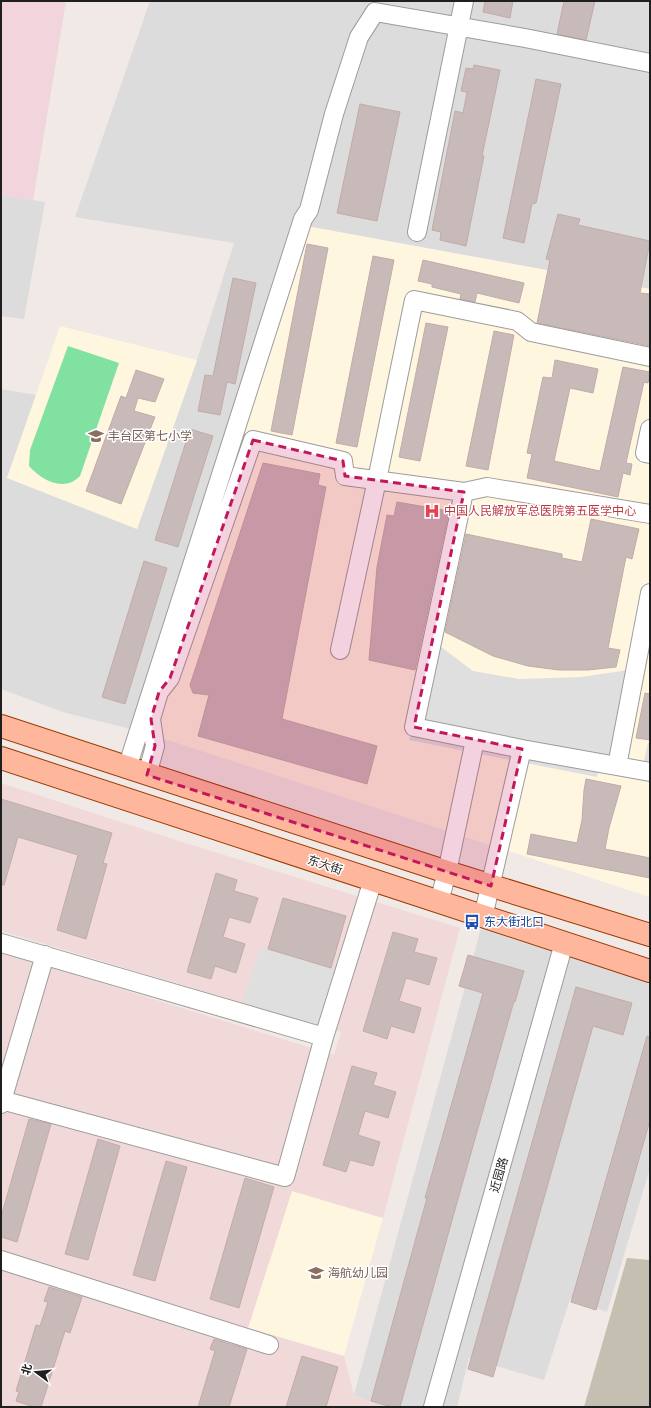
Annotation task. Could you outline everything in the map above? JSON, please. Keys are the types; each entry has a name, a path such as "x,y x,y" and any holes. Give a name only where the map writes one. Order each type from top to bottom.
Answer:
{"main road":[{"path":"1,726 137,772 447,872 650,935"},
{"name":"东大街","path":"1,758 650,971"}],"street":[{"path":"417,232 464,1"},
{"path":"137,772 302,219 309,210 334,114 359,37 375,12 525,38 650,63"},
{"path":"340,650 414,300 517,321 531,332 650,357"},
{"path":"650,429 645,453 650,454"},
{"path":"137,772 155,746 151,719 159,692 170,678 253,440 343,461 345,476 464,492 487,487 650,514"},
{"path":"464,492 414,727 522,749 650,772"},
{"path":"617,766 650,593"},
{"path":"439,902 447,872 475,740"},
{"path":"483,917 522,749"},
{"path":"45,955 1,1102 285,1177 324,1037 373,880"},
{"path":"1,942 324,1037"},
{"name":"近园路","path":"433,1407 564,943"},
{"path":"1,1260 269,1345"}],"highlighted area":[{"path":"253,440 343,461 345,476 464,492 414,727 522,749 491,886 147,775 155,746 151,719 159,692 170,678"}],"shaded area":[{"path":"1,1 66,1 33,200 1,195"},
{"path":"150,1 650,1 650,289 306,226 143,732 66,713 1,689 1,389 36,395 7,478 137,529 197,360 234,243 75,217"},
{"path":"1,195 45,202 24,319 1,316"},
{"name":"中国人民解放军总医院第五医学中心","path":"306,226 650,289 650,897 143,732"},
{"name":"丰台区第七小学","path":"60,326 197,360 137,529 7,478"},
{"path":"432,640 473,671 519,679 581,677 635,669 617,766 599,763 597,777 409,740"},
{"path":"648,743 650,743 650,772 642,770"},
{"path":"1,783 176,840 460,928 383,1218 292,1191 248,1328 344,1356 354,1395 382,1407 1,1407 1,952 334,1055 341,1032 1,931"},
{"path":"481,928 650,982 650,1168 607,1312 570,1299 544,1380 469,1358 457,1407 382,1407 354,1395"},
{"path":"260,949 268,949 337,970 320,1027 242,1003"},
{"name":"海航幼儿园","path":"292,1191 383,1218 344,1356 248,1328"},
{"path":"627,1258 650,1260 650,1407 584,1407"}],"green space":[{"path":"68,346 119,363 80,476 70,483 58,484 37,474 29,466 30,450"}],"building":[{"path":"485,1 513,1 510,18 483,12"},
{"path":"564,1 595,1 586,40 557,34"},
{"path":"474,65 500,70 482,156 484,156 466,246 440,240 441,232 432,230 455,111 463,113 467,92 461,91 466,68 473,69"},
{"path":"536,79 561,84 536,203 532,204 524,243 503,238"},
{"path":"360,104 400,112 377,221 337,213"},
{"path":"558,214 580,219 578,225 650,241 640,293 650,294 650,346 537,323 550,260 546,259"},
{"path":"307,244 328,248 292,435 271,431"},
{"path":"373,256 394,260 357,447 336,443"},
{"path":"423,260 524,283 519,303 477,293 475,302 460,299 461,294 432,287 432,284 418,281"},
{"path":"233,278 256,283 235,384 227,382 220,415 198,411 205,375 213,376"},
{"path":"426,323 448,327 420,461 399,457"},
{"path":"494,331 514,335 488,470 466,466"},
{"path":"555,360 598,369 593,393 570,388 554,461 600,471 623,367 650,372 648,383 644,382 626,463 632,464 630,475 623,473 618,497 527,478 532,454 527,453 543,377 552,378"},
{"path":"136,370 164,379 155,402 138,398 134,411 155,417 121,504 86,491 121,396 126,398"},
{"path":"190,429 213,436 178,547 155,540"},
{"path":"263,463 320,474 318,485 326,487 282,719 377,746 367,784 198,736 209,695 193,693 190,685"},
{"path":"397,502 449,511 415,670 369,660 377,567 387,515 394,516"},
{"path":"591,519 639,529 632,559 626,557 608,648 620,650 616,667 588,670 559,670 528,666 493,656 445,632 466,534 562,554 562,558 582,562"},
{"path":"144,561 167,568 125,704 102,697"},
{"path":"645,693 650,694 650,740 636,738"},
{"path":"586,779 621,786 609,828 605,849 650,858 650,878 527,854 531,834 577,843 582,820"},
{"path":"1,799 112,833 103,863 107,864 86,939 57,930 78,855 18,837 4,885 1,885"},
{"path":"216,873 237,880 234,891 258,898 250,923 229,917 223,937 245,944 236,973 215,966 211,979 187,972"},
{"path":"283,898 346,916 331,968 268,949"},
{"path":"393,932 418,939 414,952 437,958 429,985 406,978 399,1001 421,1008 414,1033 391,1026 387,1039 363,1031"},
{"path":"468,955 524,971 515,1002 514,1001 400,1407 392,1407 371,1401 427,1198 425,1198 483,993 459,986"},
{"path":"576,987 632,1003 623,1035 593,1026 493,1377 468,1369"},
{"path":"647,1036 650,1037 650,1120 596,1310 571,1302"},
{"path":"352,1066 377,1073 373,1085 396,1092 388,1118 365,1111 358,1135 380,1142 373,1166 350,1160 346,1172 323,1165"},
{"path":"29,1119 51,1124 17,1242 1,1237 1,1217"},
{"path":"98,1139 120,1146 88,1260 65,1254"},
{"path":"166,1161 187,1167 155,1281 133,1275"},
{"path":"245,1178 274,1187 239,1308 210,1299"},
{"path":"49,1287 82,1297 70,1333 65,1331 41,1407 34,1407 16,1401 19,1392 16,1391 36,1325 40,1326 48,1302 44,1301"},
{"path":"214,1339 247,1349 229,1407 198,1407 215,1351 210,1349"},
{"path":"302,1356 338,1367 326,1407 286,1407"}],"place":[{"name":"丰台区第七小学","path":"96,436"},
{"name":"中国人民解放军总医院第五医学中心","path":"432,511"},
{"name":"东大街北口","path":"472,922"},
{"name":"海航幼儿园","path":"316,1273"}]}
